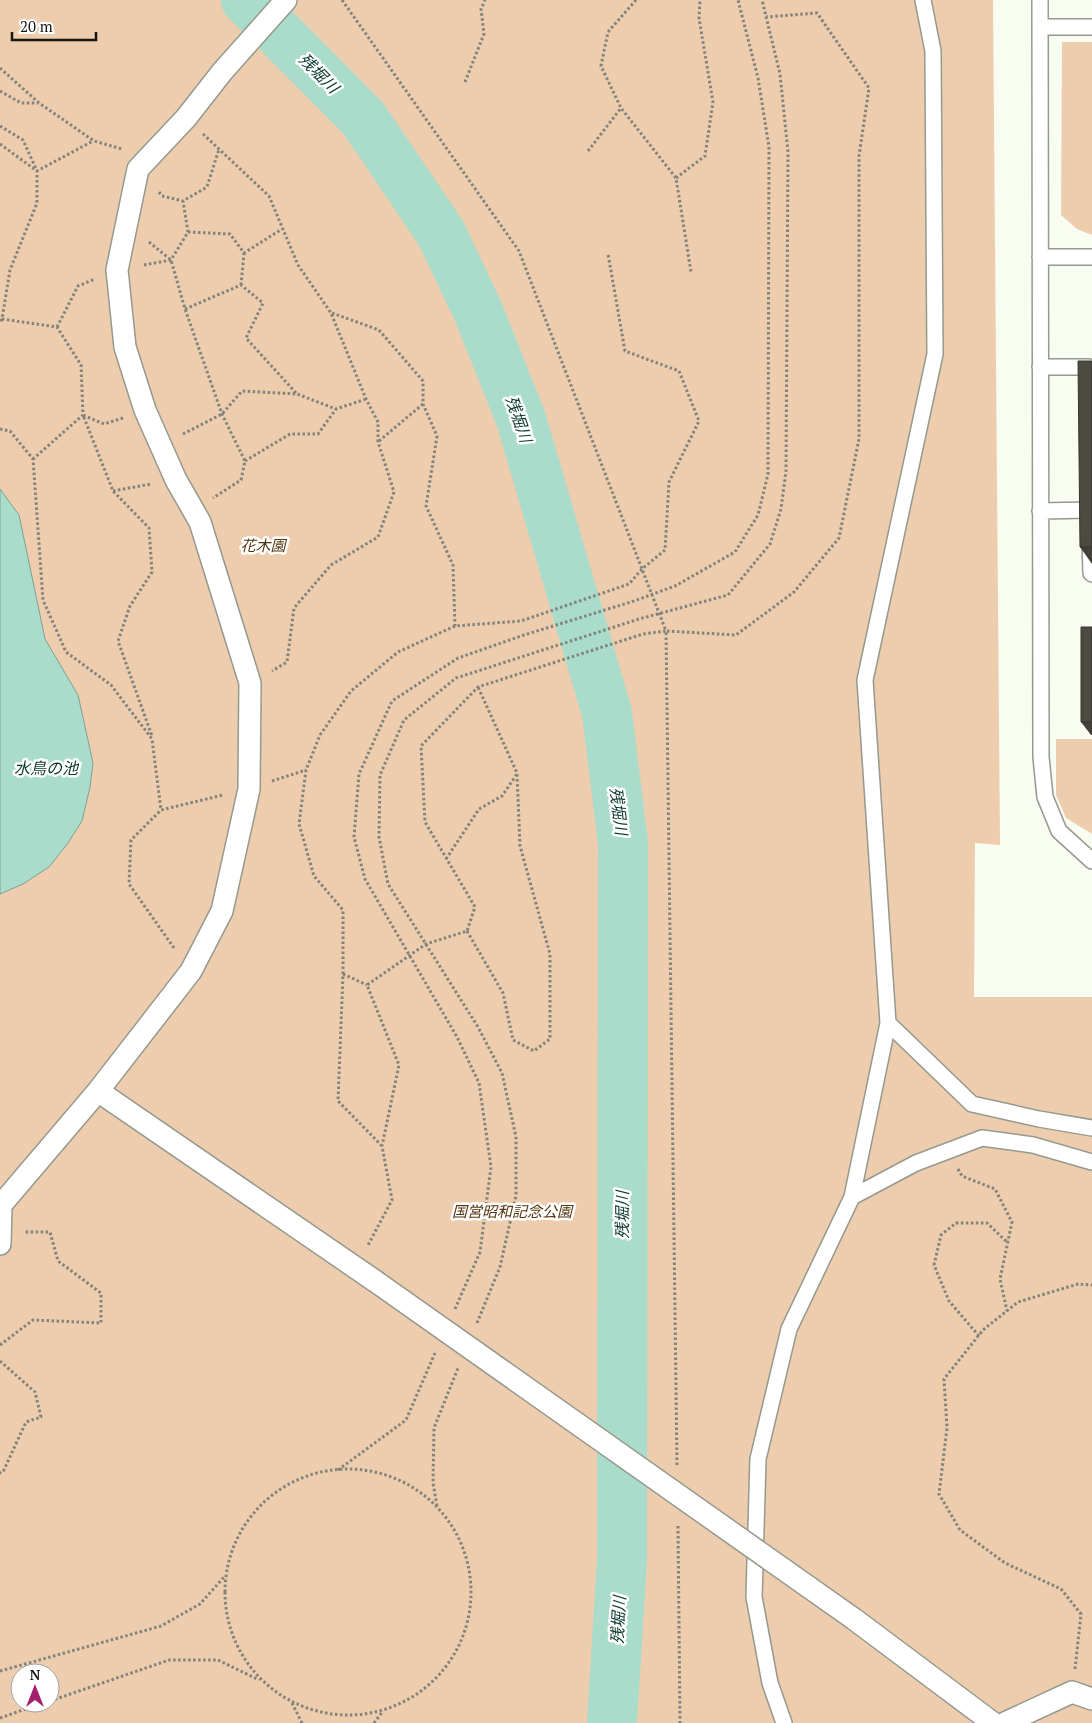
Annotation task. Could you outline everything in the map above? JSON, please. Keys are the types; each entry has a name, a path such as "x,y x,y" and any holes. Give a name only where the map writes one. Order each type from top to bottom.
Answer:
{"street":[{"path":"0,1244 1,1205 98,1091 190,971 222,911 249,789 250,683 200,522 176,480 145,410 125,347 118,270 144,163 186,118 222,72 286,0"},
{"path":"98,1091 375,1281 854,1619 993,1723"},
{"path":"1004,1723 1072,1692 1092,1700"}],"lane":[{"path":"784,1723 770,1683 754,1597 758,1459 789,1329 852,1197 888,1023 864,680 935,354 933,51 923,0"},
{"path":"1040,0 1041,757 1045,798 1059,831 1092,861"},
{"path":"1040,27 1092,27"},
{"path":"1040,257 1092,257"},
{"path":"1040,368 1089,367 1089,396"},
{"path":"1089,482 1092,574"},
{"path":"1040,511 1090,510"},
{"path":"888,1023 972,1104 1039,1119 1092,1128"},
{"path":"852,1197 916,1163 982,1138 1033,1145 1092,1162"}],"path":[{"path":"342,0 519,251 666,631 677,1475"},
{"path":"465,82 484,34 481,9 485,0"},
{"path":"636,0 608,32 601,66 621,108 676,178 691,272"},
{"path":"676,178 705,156 713,102 699,18 700,0"},
{"path":"452,1314 480,1252 491,1168 479,1083 456,1037 365,879 354,837 359,774 392,701 458,658 675,586 735,552 758,515 768,474 769,147 758,78 738,0"},
{"path":"474,1330 500,1267 516,1196 516,1136 502,1073 478,1027 388,884 378,837 380,775 404,720 456,678 638,619 728,595 770,544 781,509 786,471 788,152 780,74 762,0"},
{"path":"478,687 517,773 520,846 550,954 550,1039 534,1051 513,1040 503,993 467,932 475,907 424,822 421,746 478,687 643,634 666,631 736,635 794,592 839,538 859,439 859,156 870,88 818,13 766,17"},
{"path":"0,68 39,103 94,141 144,163 162,196 183,201 207,187 219,149"},
{"path":"0,91 21,103 39,103"},
{"path":"588,151 621,108"},
{"path":"186,118 268,196 298,265 332,313 366,399 378,422 378,442 394,492 378,538 332,565 294,608 287,662 250,683"},
{"path":"0,126 23,140 37,171 37,202 10,270 1,321 57,327"},
{"path":"37,171 94,141"},
{"path":"0,144 37,171"},
{"path":"183,201 188,232 171,260 185,309 222,414 245,461 241,480 194,511"},
{"path":"244,253 282,229"},
{"path":"188,232 230,234 244,253 241,285"},
{"path":"382,1146 338,1101 343,974 343,910 314,876 299,824 306,770 320,735 351,691 398,652 455,626 521,621 629,584 642,569 665,550 669,482 699,421 679,371 625,351 608,254"},
{"path":"57,327 78,286 118,270 171,260"},
{"path":"185,309 241,285"},
{"path":"241,285 262,303 246,338 297,394"},
{"path":"332,313 379,330 423,381 423,404 437,436 426,506 453,565 455,626"},
{"path":"57,327 80,365 83,415 113,491 149,528 152,572 130,606 118,641 152,739 161,810"},
{"path":"161,446 222,414 242,392 297,394 336,409"},
{"path":"245,461 290,434 318,434 336,409 366,399"},
{"path":"378,442 423,404"},
{"path":"83,415 104,424 145,410"},
{"path":"33,459 83,415"},
{"path":"0,429 10,431 33,459 43,600 66,652 111,685 152,739"},
{"path":"113,491 176,480"},
{"path":"190,971 129,884 131,840 161,810 249,789 306,770"},
{"path":"446,859 479,809 502,796 517,773"},
{"path":"367,985 426,944 467,932"},
{"path":"343,974 367,985 399,1065 382,1146 392,1200 356,1268"},
{"path":"949,1150 962,1176 995,1189 1012,1222 1000,1279 1007,1311"},
{"path":"979,1336 949,1300 934,1265 941,1235 956,1223 987,1223 1007,1242"},
{"path":"0,1233 50,1232 58,1261 100,1293 100,1323 33,1320 0,1345"},
{"path":"1072,1692 1081,1614 1061,1589 1005,1563 960,1530 939,1494 947,1428 944,1380 983,1330 1018,1302 1078,1284 1092,1285"},
{"path":"338,1470 406,1420 437,1349"},
{"path":"0,1361 35,1392 41,1417 26,1422 3,1472 0,1473"},
{"path":"437,1506 433,1483 434,1428 460,1366"},
{"path":"60,1698 169,1660 218,1660 262,1681 292,1702 321,1713 352,1716 383,1711 409,1700 422,1692 451,1662 461,1643 472,1603 472,1581 468,1560 461,1541 450,1522 437,1506 416,1489 391,1477 365,1470 338,1470 314,1474 292,1482 272,1495 255,1512 241,1531 231,1553 226,1576 225,1599 227,1614 236,1643 247,1664 262,1681"},
{"path":"678,1524 680,1723"},
{"path":"0,1671 161,1626 200,1604 226,1576"},
{"path":"292,1702 302,1723"},
{"path":"374,1723 383,1711"},
{"path":"0,1718 14,1713"}],"green space":[{"name":"国営昭和記念公園","path":"0,0 993,0 1000,845 975,843 974,997 1092,997 1092,1723 0,1723"},
{"path":"1062,42 1092,42 1092,235 1077,229 1061,215"},
{"path":"1056,739 1092,739 1092,834 1066,818 1056,795"}],"water":[{"name":"水鳥の池","path":"0,489 19,515 45,639 78,695 93,763 90,787 82,821 68,843 49,867 23,884 0,894"}],"building":[{"path":"1078,361 1092,361 1092,547 1080,547"},
{"path":"1081,627 1092,627 1092,722 1081,722"}],"waterway":[{"name":"残堀川","path":"246,0 363,118 441,233 478,311 521,419 607,713 623,843 622,1559 612,1723"}],"park label":[{"name":"花木園","path":"263,546"}]}
